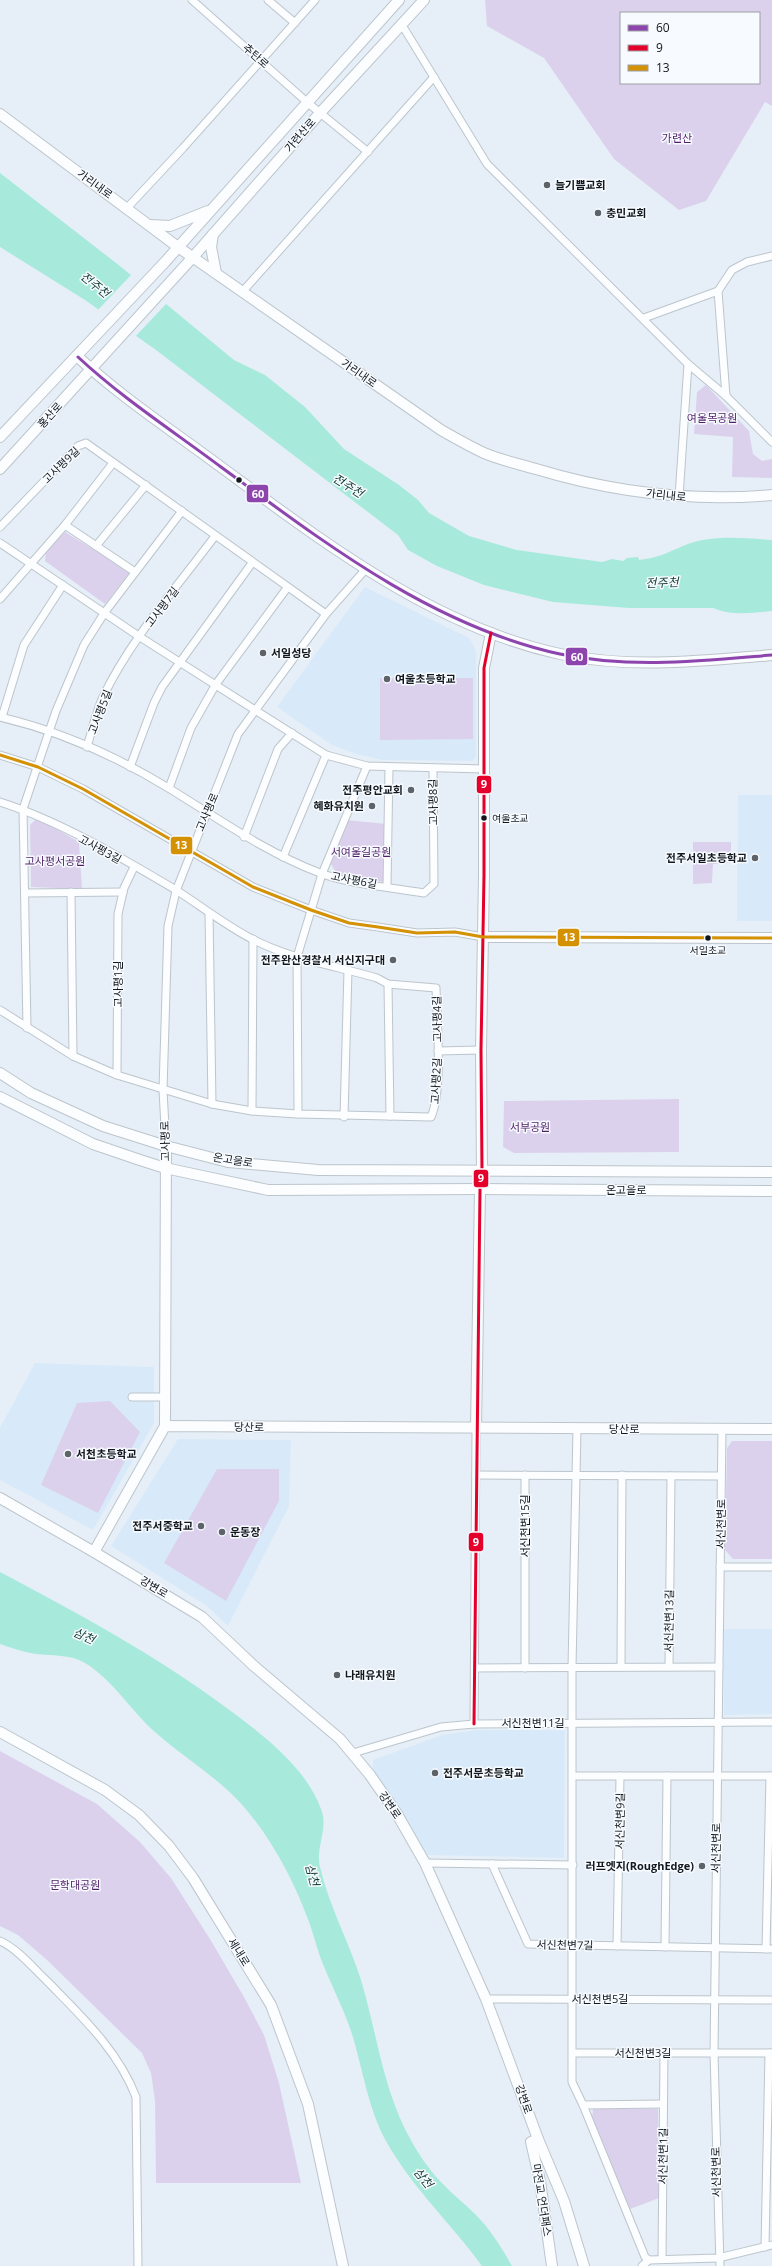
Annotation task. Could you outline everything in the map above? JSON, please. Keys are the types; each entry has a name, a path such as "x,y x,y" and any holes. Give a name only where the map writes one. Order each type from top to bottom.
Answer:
{"street":[{"name":"추탄로","path":"192,0 308,103 368,152"},
{"path":"199,6 204,0"},
{"path":"268,0 295,23"},
{"path":"127,208 262,61 315,0"},
{"name":"가련산로","path":"85,349 165,262 399,0"},
{"name":"가련산로","path":"99,360 193,257 320,113 424,0"},
{"path":"402,25 487,164 644,318 688,364 726,396 772,442"},
{"path":"243,291 434,77"},
{"name":"가리내로","path":"0,114 178,247 441,430 485,454 575,481 679,497 728,499 772,496"},
{"path":"150,225 170,226 210,210"},
{"path":"213,234 211,247 216,272"},
{"path":"644,318 718,291 732,270 747,262 772,256"},
{"path":"718,291 726,396"},
{"name":"홍산로","path":"0,437 85,349"},
{"path":"78,357 121,394 365,570 416,598 491,633 560,654 611,662 691,662 772,655"},
{"name":"홍산로","path":"0,469 90,368 99,360"},
{"path":"679,497 688,364"},
{"name":"고사평9길","path":"0,527 78,446 86,443 287,588 326,614"},
{"path":"0,599 65,525 113,463"},
{"path":"96,546 146,485"},
{"path":"27,1028 26,893 23,809 71,671 84,644 105,612 182,511"},
{"path":"65,525 135,572"},
{"name":"고사평7길","path":"114,677 140,636 215,536"},
{"name":"고사평7길","path":"0,543 140,636 255,709"},
{"path":"130,767 154,703 181,662 252,563"},
{"name":"고사평로","path":"165,1168 166,1146 163,1090 168,926 176,891 190,851 207,813 238,734 326,614 365,570"},
{"name":"고사평5길","path":"62,585 24,645 1,717 50,731 130,767 169,788 207,813"},
{"path":"169,788 191,728 216,684 287,588"},
{"path":"474,1724 476,1429 480,1189 482,1171 481,1050 485,769 484,668 491,633"},
{"name":"고사평5길","path":"87,747 102,698 114,677"},
{"name":"고사평8길","path":"255,709 326,755 367,766 389,768 485,769"},
{"path":"244,837 278,749 292,734"},
{"path":"0,755 38,767 83,789 253,887 349,923 417,933 455,932 483,937 772,938"},
{"path":"283,857 326,755"},
{"name":"고사평6길","path":"322,874 367,766"},
{"name":"고사평6길","path":"387,886 389,768"},
{"name":"고사평8길","path":"433,769 434,834"},
{"name":"고사평3길","path":"0,802 23,809 63,828 176,891"},
{"name":"고사평6길","path":"207,813 244,837 283,857 322,874 424,893 434,884 434,834"},
{"name":"고사평1길","path":"117,1076 118,914 123,892 134,867"},
{"path":"298,1114 297,956 322,874"},
{"name":"고사평4길","path":"176,891 253,940 297,956 377,978 388,984 436,988 438,1051"},
{"path":"71,892 73,1056"},
{"path":"26,893 123,892"},
{"path":"209,913 212,1104"},
{"path":"252,1111 253,940"},
{"path":"344,1117 348,970"},
{"path":"388,984 390,1116"},
{"path":"0,1010 73,1056 117,1076 163,1090"},
{"path":"438,1051 481,1050"},
{"name":"고사평2길","path":"163,1090 212,1104 252,1111 344,1117 431,1117 436,1107 438,1051"},
{"name":"온고을로","path":"0,1073 31,1093 103,1126 166,1146 228,1162 318,1170 772,1172"},
{"name":"온고을로","path":"0,1097 93,1144 165,1168 268,1190 480,1189 772,1191"},
{"path":"94,1552 165,1426 165,1168"},
{"path":"132,1397 165,1397"},
{"name":"당산로","path":"165,1426 476,1429 772,1429"},
{"path":"577,1429 572,1667 572,2082 583,2105 645,2257 649,2260"},
{"name":"서신천변로","path":"720,2266 718,2258 714,2053 722,1429"},
{"path":"476,1474 721,1476"},
{"name":"서신천변15길","path":"525,1475 525,1668"},
{"path":"621,1667 622,1475"},
{"name":"서신천변13길","path":"669,1667 671,1476"},
{"name":"강변로","path":"0,1498 202,1617 254,1666 330,1730 352,1753 397,1814 425,1863 486,1999 538,2139 564,2201 584,2266"},
{"path":"720,1567 772,1568"},
{"name":"서신천변13길","path":"475,1668 719,1667"},
{"name":"서신천변11길","path":"352,1753 441,1727 474,1724 772,1722"},
{"name":"세내로","path":"0,1732 105,1790 139,1815 169,1846 193,1878 272,2010 308,2104 343,2266"},
{"name":"서신천변9길","path":"573,1776 771,1776"},
{"name":"서신천변9길","path":"618,1946 620,1776"},
{"path":"665,1947 667,1776"},
{"path":"769,1949 768,1860 771,1776"},
{"path":"425,1863 573,1865"},
{"name":"서신천변7길","path":"492,1864 528,1944 769,1949"},
{"path":"0,1942 25,1960 100,2035 130,2081 136,2097 138,2266"},
{"name":"서신천변5길","path":"486,1999 772,2000"},
{"name":"서신천변3길","path":"573,2053 770,2053"},
{"name":"서신천변1길","path":"662,2259 664,2053"},
{"path":"642,2266 649,2260 718,2258 769,2246 767,2163 770,2053"},
{"path":"583,2105 664,2104"},
{"name":"마전교 언더패스","path":"538,2139 531,2142 540,2182 552,2266"},
{"path":"540,2182 547,2159"}],"shaded area":[{"name":"여울초등학교","path":"365,587 469,638 476,651 476,757 472,761 382,760 356,754 332,745 277,707"},
{"name":"전주서일초등학교","path":"738,795 772,795 772,921 737,921"},
{"name":"서천초등학교","path":"35,1363 154,1367 154,1423 93,1530 0,1480 0,1428"},
{"name":"전주서중학교","path":"178,1439 291,1440 289,1506 228,1626 207,1606 111,1546"},
{"path":"724,1629 772,1629 772,1714 724,1715"},
{"path":"476,1730 565,1730 564,1858 427,1855 373,1770 373,1760 442,1735"}],"green space":[{"name":"가련산","path":"485,0 772,0 772,106 765,102 706,201 679,210 614,159 544,58 487,26"},
{"name":"여울목공원","path":"706,385 749,431 753,454 762,461 772,459 772,478 732,477 733,437 694,434 697,392"},
{"path":"65,532 130,572 105,604 45,561 46,552"},
{"path":"380,678 473,678 473,739 380,740"},
{"name":"고사평서공원","path":"37,818 79,842 82,889 31,887 30,825"},
{"name":"서여울길공원","path":"346,820 387,824 386,877 382,882 336,873 330,862"},
{"path":"693,842 731,842 731,863 713,864 712,883 693,884"},
{"name":"서부공원","path":"679,1099 679,1152 514,1153 503,1147 504,1101"},
{"path":"110,1401 140,1432 98,1513 41,1485 77,1403"},
{"path":"732,1441 772,1441 772,1559 733,1559 725,1550 727,1448"},
{"name":"운동장","path":"217,1469 279,1469 279,1501 226,1601 164,1563"},
{"name":"문학대공원","path":"0,1751 97,1804 140,1842 171,1878 210,1939 264,2035 279,2083 301,2183 156,2183 155,2101 151,2073 142,2053 47,1960 18,1935 0,1926"},
{"path":"593,2109 658,2109 659,2198 630,2209 592,2118"}],"water":[{"name":"전주천","path":"0,173 120,266 234,360 265,375 305,407 344,449 399,485 418,500 429,513 469,536 517,550 602,562 612,559 623,561 627,558 638,557 639,560 651,558 693,542 715,538 750,538 772,540 772,611 735,613 720,611 713,608 629,608 553,602 484,585 437,566 408,550 398,535 156,350 85,300 0,247"},
{"name":"삼천","path":"0,1572 117,1636 201,1689 269,1741 294,1765 305,1779 314,1793 323,1816 324,1824 319,1852 320,1867 334,1910 361,1980 385,2074 397,2111 405,2129 426,2164 445,2186 486,2226 512,2266 482,2266 420,2190 396,2158 386,2141 370,2102 349,2026 318,1952 311,1928 297,1892 282,1862 255,1820 224,1787 146,1724 104,1678 85,1663 73,1658 31,1653 0,1644"}],"pier":[{"path":"132,274 167,303 134,338 97,311"}],"transit line":[{"name":"60","path":"78,357 148,414 340,552 424,603 468,624 513,641 560,654 587,659 666,662 772,655"},
{"name":"9","path":"474,1724 480,1189 482,1171 481,1050 484,875 484,668 491,633"},
{"name":"13","path":"0,755 38,767 83,789 253,887 349,923 417,933 455,932 483,937 772,938"}],"place":[{"name":"늘기쁨교회","path":"547,185"},
{"name":"충민교회","path":"598,213"},
{"name":"서일성당","path":"263,653"},
{"name":"여울초등학교","path":"387,679"},
{"name":"전주평안교회","path":"411,790"},
{"name":"혜화유치원","path":"372,806"},
{"name":"여울초교","path":"484,818"},
{"name":"전주서일초등학교","path":"755,858"},
{"name":"서일초교","path":"708,938"},
{"name":"전주완산경찰서 서신지구대","path":"393,960"},
{"name":"서천초등학교","path":"68,1454"},
{"name":"전주서중학교","path":"201,1526"},
{"name":"운동장","path":"222,1532"},
{"name":"나래유치원","path":"337,1675"},
{"name":"전주서문초등학교","path":"435,1773"},
{"name":"러프엣지(RoughEdge)","path":"702,1866"}]}
